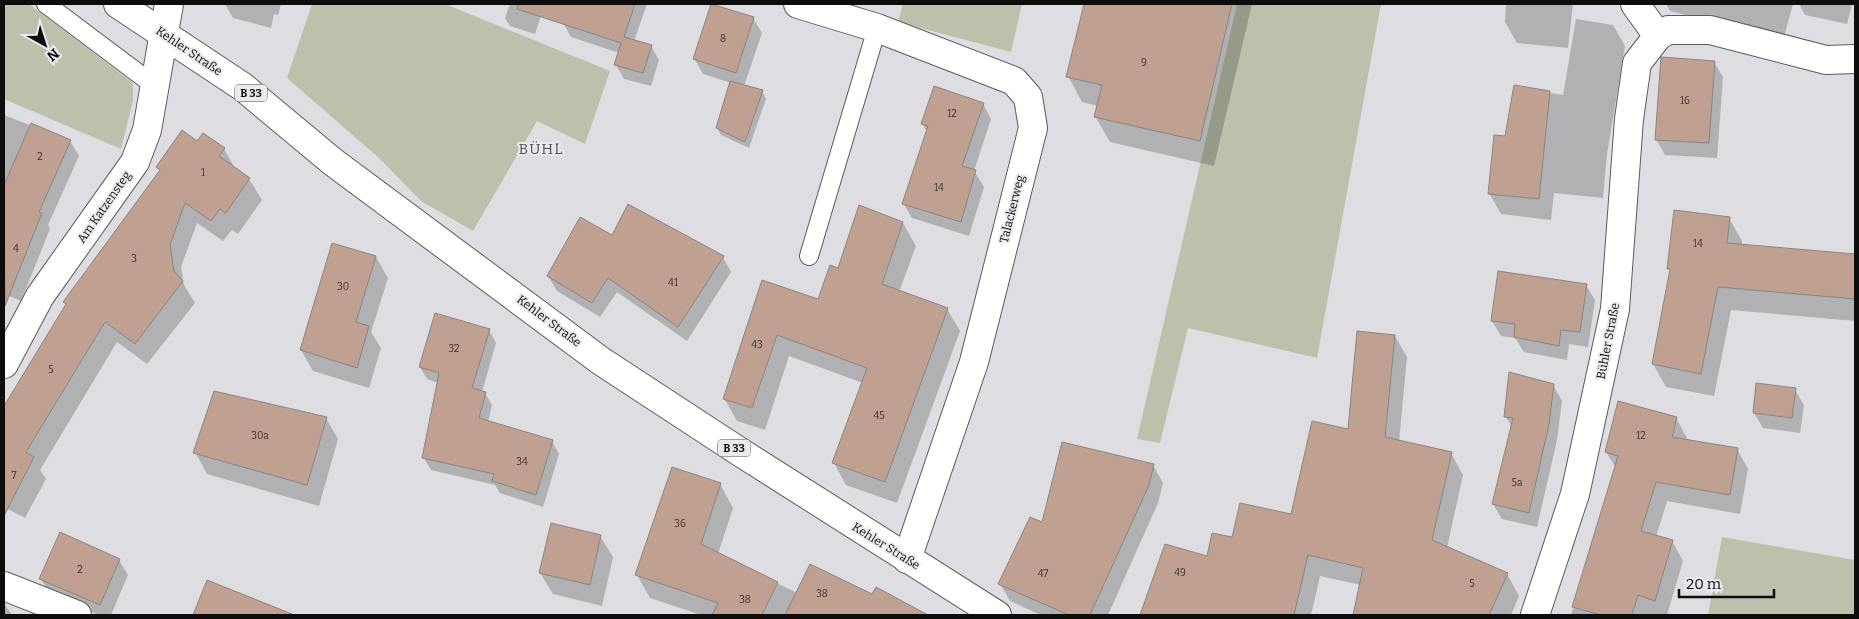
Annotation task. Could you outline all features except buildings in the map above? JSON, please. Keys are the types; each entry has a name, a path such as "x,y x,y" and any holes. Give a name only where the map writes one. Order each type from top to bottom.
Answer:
{"street":[{"name":"Kehler Straße","path":"118,4 243,87 332,162 601,360 907,559 997,615"},
{"name":"Am Katzensteg","path":"4,364 40,296 135,162 147,130 162,34 169,4"},
{"name":"Talackerweg","path":"798,4 877,28 1014,81 1028,97 1033,128 974,362 907,559"},
{"path":"1635,4 1658,36 1668,30 1710,30 1826,60 1855,59"},
{"name":"Bühler Straße","path":"1535,615 1575,494 1616,309 1629,120 1637,63 1658,36"},
{"path":"4,586 78,615"}],"lane":[{"path":"46,4 155,86"},
{"path":"809,256 877,28"}],"green space":[{"path":"4,4 29,4 133,83 133,101 121,149 4,99"},
{"path":"312,4 445,4 610,71 585,144 537,121 473,231 421,201 379,158 287,78"},
{"path":"903,4 1022,4 1011,52 898,22"},
{"path":"1237,4 1381,4 1317,358 1188,328 1160,443 1137,439"},
{"path":"1722,537 1855,560 1855,615 1708,615"}],"district":[{"name":"BÜHL","path":"541,149"}]}
